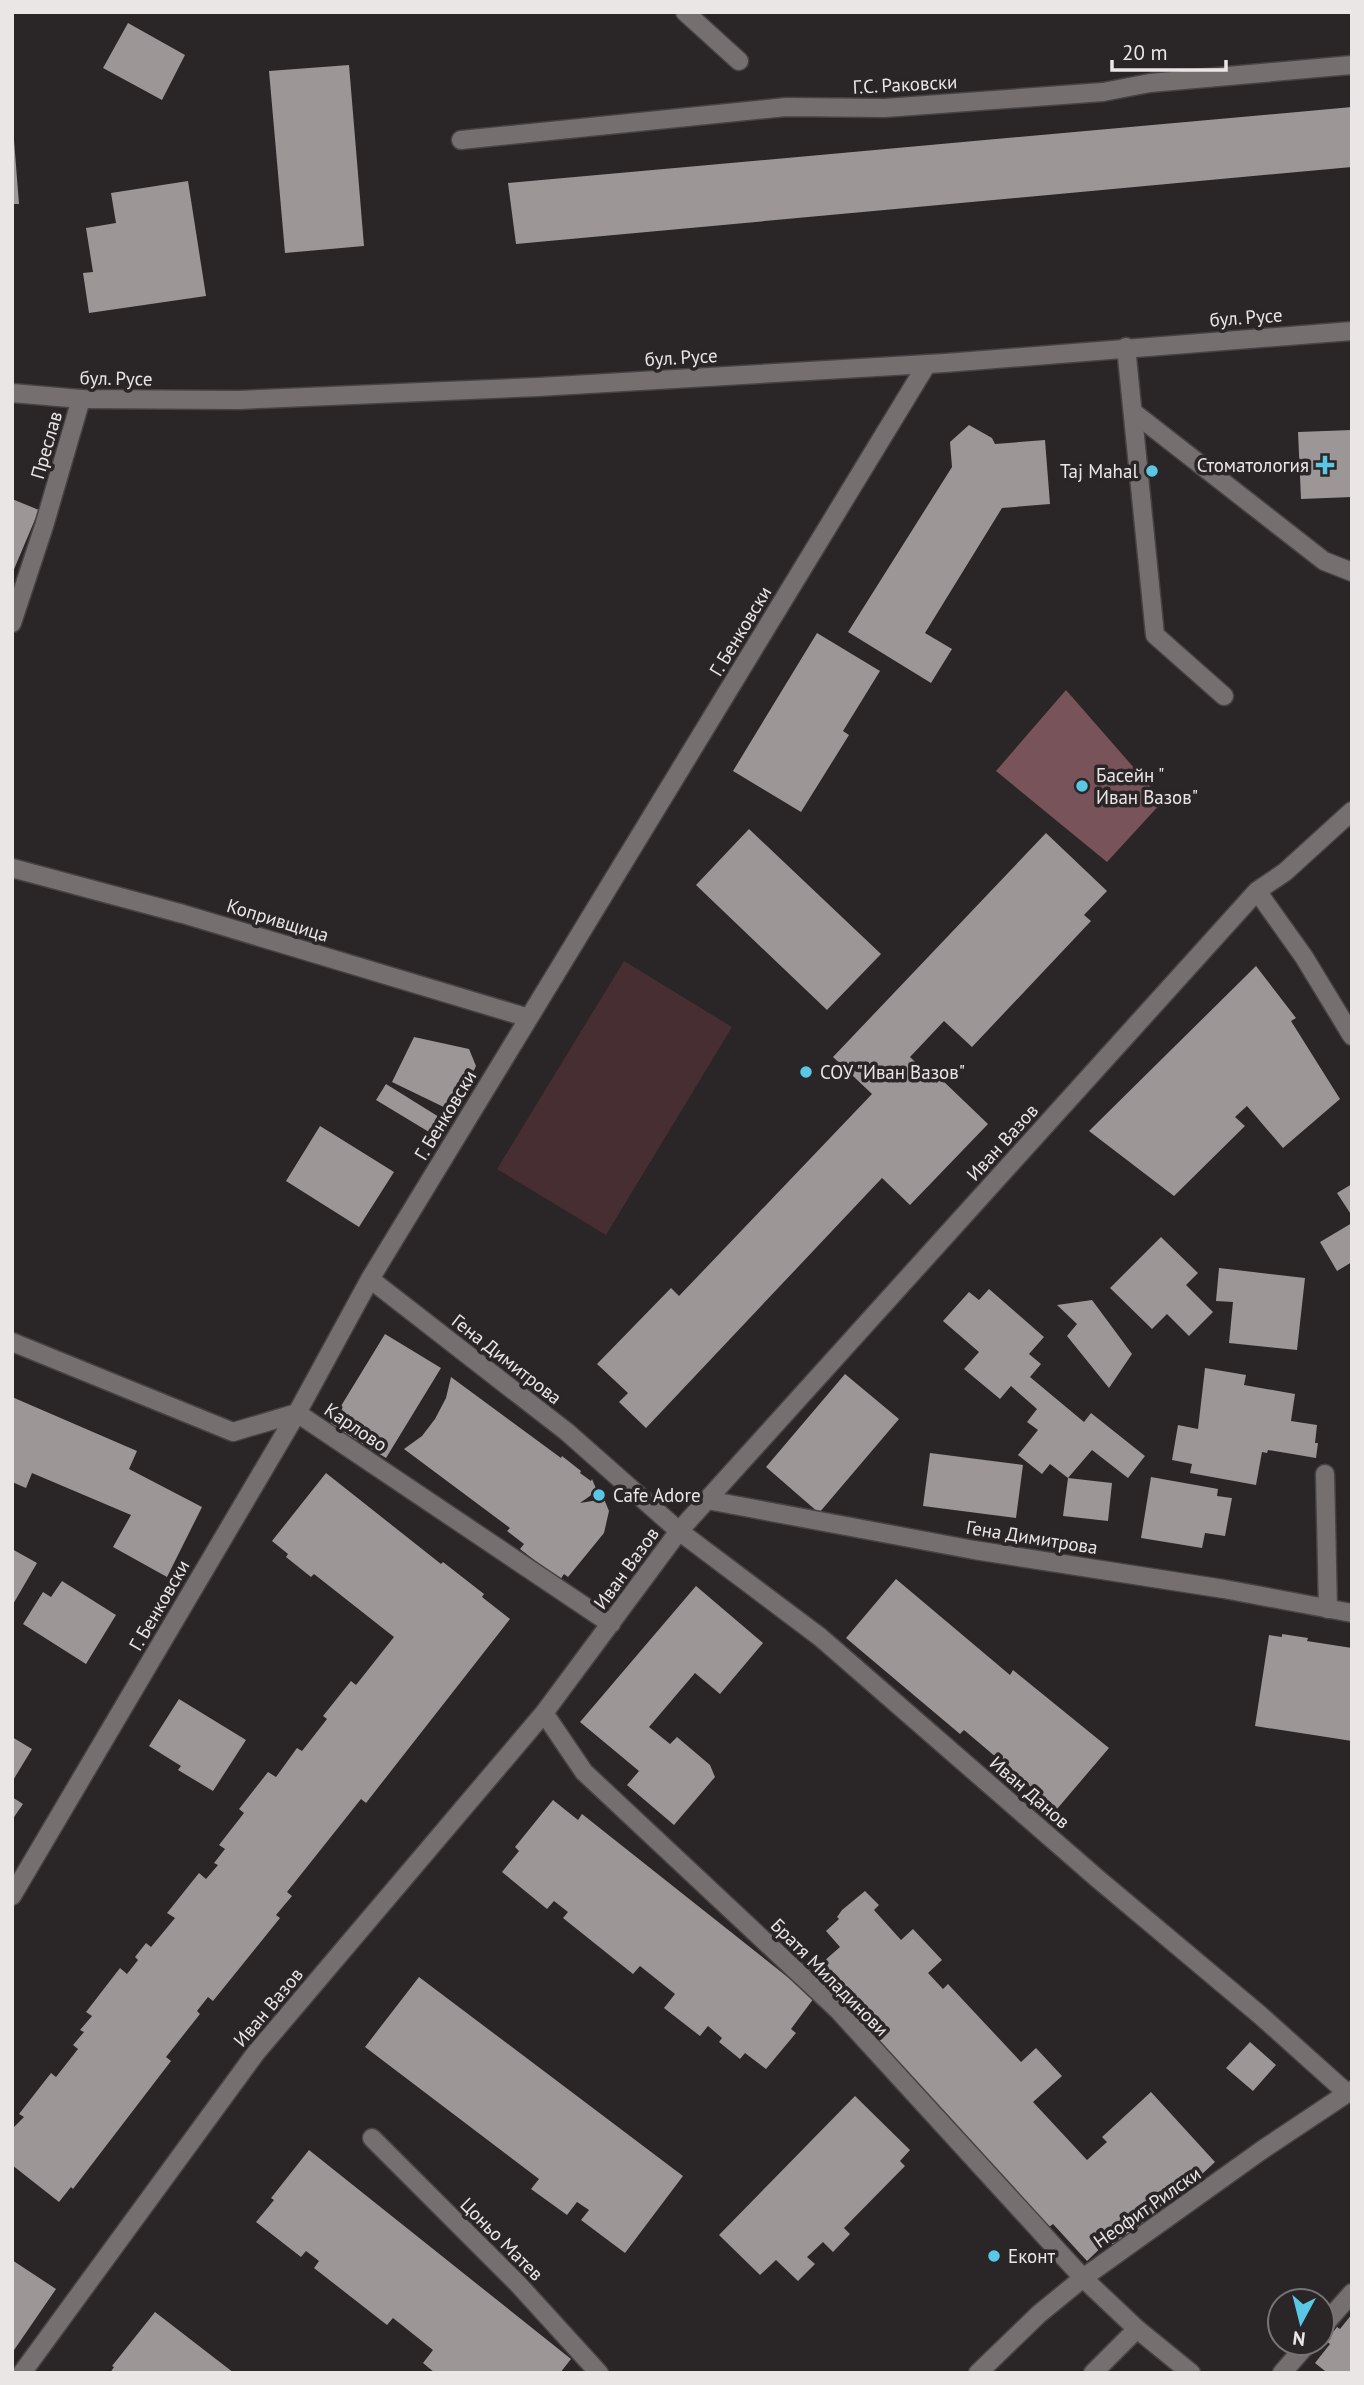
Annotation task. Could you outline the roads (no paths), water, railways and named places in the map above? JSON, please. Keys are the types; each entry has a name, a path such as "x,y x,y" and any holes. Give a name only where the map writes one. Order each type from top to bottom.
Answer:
{"street":[{"path":"685,12 739,61"},
{"name":"Г.С. Раковски","path":"461,141 786,107 885,108 1103,92 1150,83 1352,65"},
{"name":"бул. Русе","path":"12,393 81,399 253,399 538,387 927,364 1352,331"},
{"path":"1126,347 1155,635 1224,695"},
{"name":"Г. Бенковски","path":"12,1896 297,1413 370,1279 927,364"},
{"name":"Преслав","path":"12,623 81,399"},
{"path":"1133,412 1324,561 1352,572"},
{"name":"Иван Вазов","path":"22,2373 256,2054 544,1713 679,1531 1257,891 1285,872 1352,811"},
{"name":"Копривщица","path":"12,868 183,914 529,1018"},
{"path":"1257,891 1304,957 1352,1036"},
{"name":"Гена Димитрова","path":"370,1279 567,1433 679,1531"},
{"name":"Карлово","path":"12,1342 233,1433 297,1413 611,1624"},
{"path":"1325,1474 1328,1609"},
{"name":"Гена Димитрова","path":"707,1500 974,1550 1224,1589 1352,1613"},
{"name":"Иван Данов","path":"679,1531 820,1637 1098,1879 1349,2092"},
{"name":"Братя Миладинови","path":"544,1713 584,1772 838,2010 1083,2277 1137,2329 1191,2373"},
{"name":"Неофит Рилски","path":"978,2373 1039,2314 1083,2277 1349,2092"},
{"name":"Цоньо Матев","path":"372,2138 517,2283 599,2373"},
{"path":"1336,2311 1352,2293"},
{"path":"1093,2373 1137,2329"},
{"path":"1282,2373 1296,2357"}],"place":[{"name":"Стоматология","path":"1325,465"},
{"name":"Taj Mahal","path":"1152,471"},
{"name":"Басейн \" Иван Вазов\"","path":"1082,786"},
{"name":"СОУ \"Иван Вазов\"","path":"806,1072"},
{"name":"Cafe Adore","path":"599,1495"},
{"name":"Еконт","path":"994,2256"}]}
